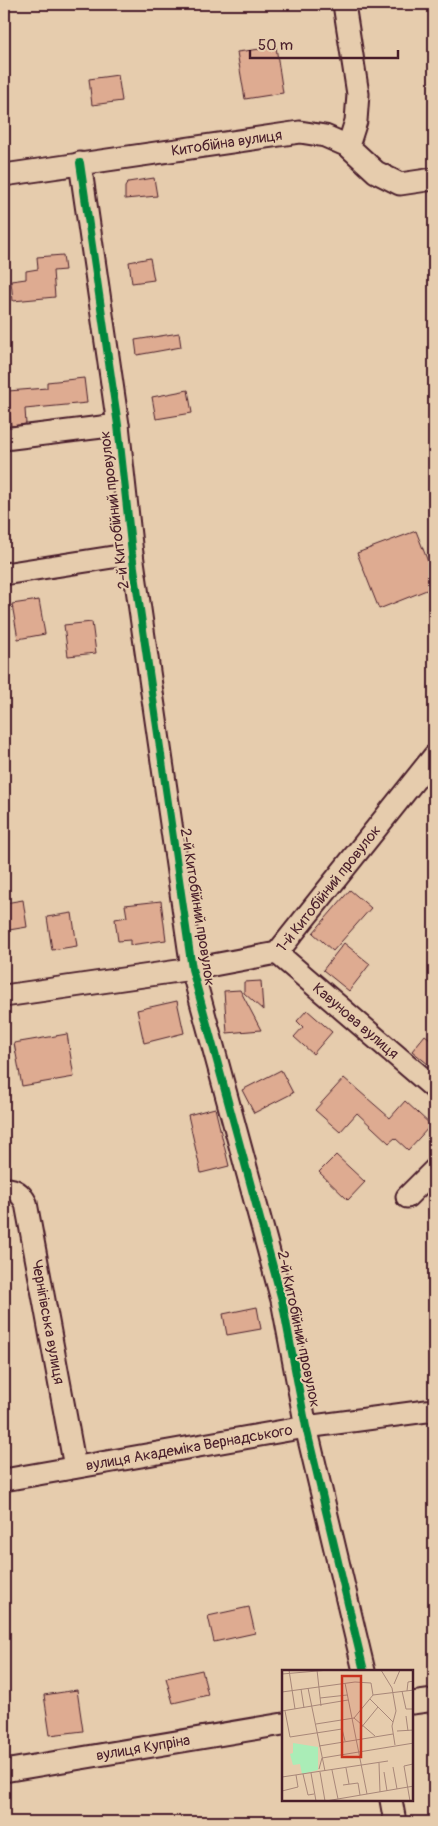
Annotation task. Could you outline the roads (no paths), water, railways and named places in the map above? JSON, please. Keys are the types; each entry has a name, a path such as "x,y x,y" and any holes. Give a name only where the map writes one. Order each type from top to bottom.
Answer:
{"street":[{"path":"344,4 358,94 356,121 348,146"},
{"name":"Китобійна вулиця","path":"4,175 300,132 325,136 348,146 387,180 400,184 434,179"},
{"name":"2-й Китобійний провулок","path":"80,163 118,425 132,554 192,968 282,1300 306,1426 364,1670"},
{"path":"4,439 118,425"},
{"path":"4,574 132,554"},
{"name":"1-й Китобійний провулок","path":"192,968 277,953 434,756"},
{"name":"Кавунова вулиця","path":"277,953 434,1088"},
{"name":"2-й Китобійний провулок","path":"4,996 192,968"},
{"path":"407,1197 434,1170"},
{"name":"Чернігівська вулиця","path":"4,1189 9,1188 19,1193 26,1203 75,1468"},
{"name":"вулиця Академіка Вернадського","path":"4,1480 306,1426 434,1410"},
{"path":"413,1703 434,1700"},
{"name":"вулиця Купріна","path":"4,1771 282,1724"},
{"path":"391,1801 395,1822"}]}
